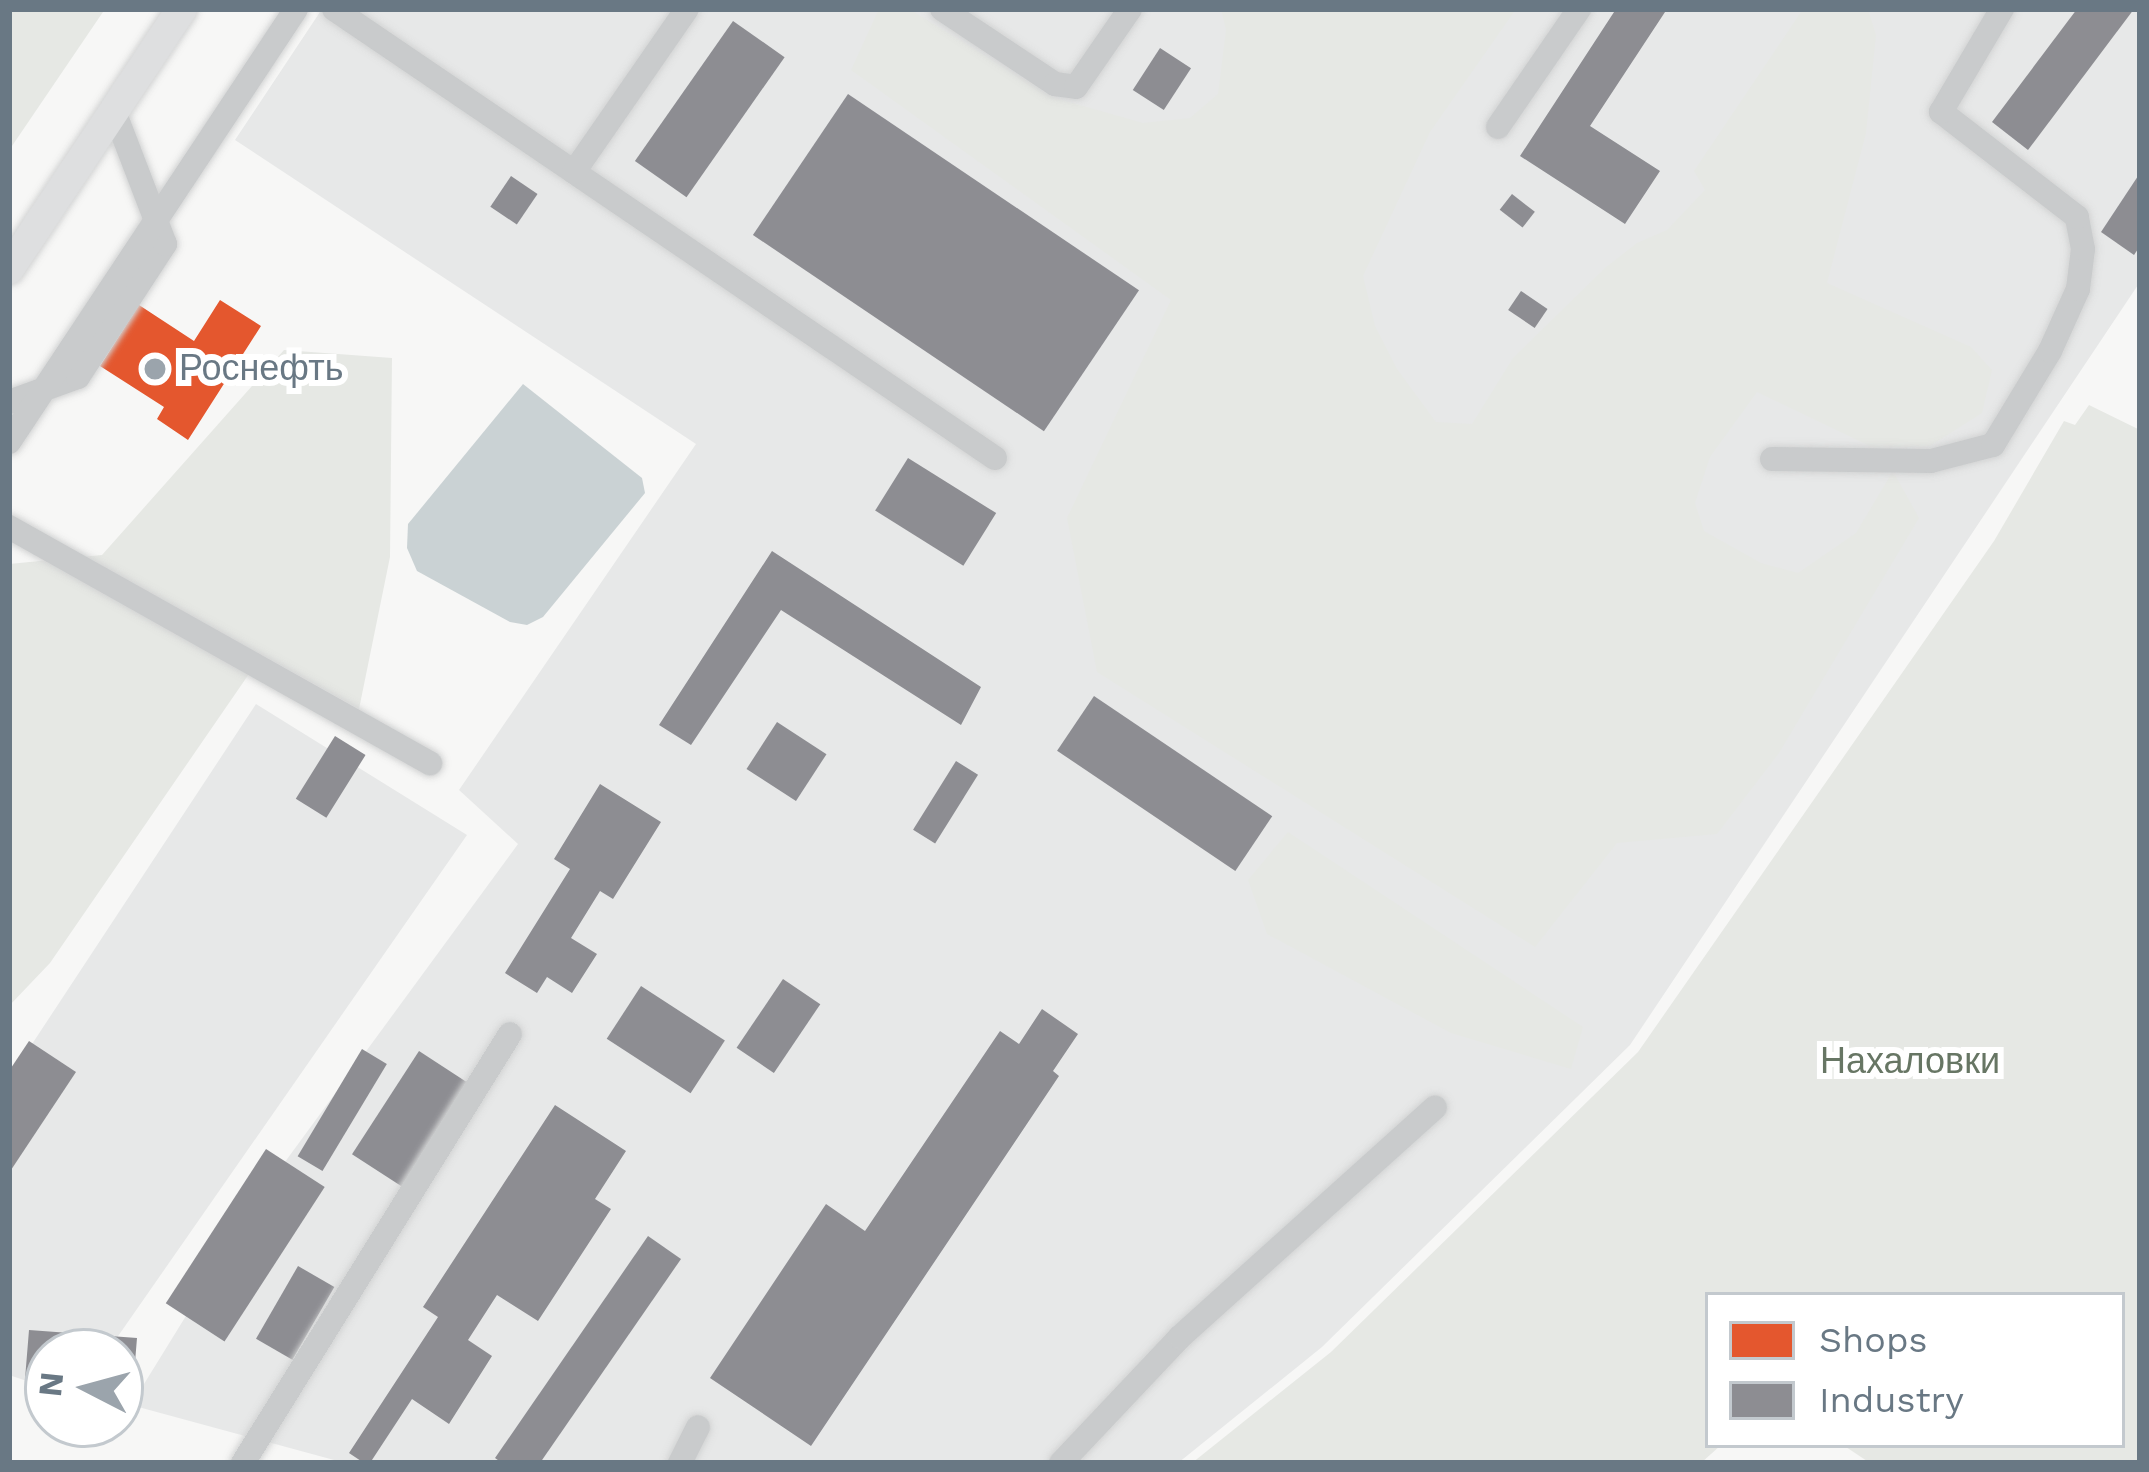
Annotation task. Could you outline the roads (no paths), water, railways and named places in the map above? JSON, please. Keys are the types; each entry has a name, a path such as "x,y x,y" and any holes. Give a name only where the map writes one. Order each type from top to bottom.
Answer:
{"main road":[{"path":"9,269 182,9"}],"lane":[{"path":"155,219 296,9"},
{"path":"334,9 995,458"},
{"path":"574,172 687,9"},
{"path":"942,9 1055,84 1076,87 1130,9"},
{"path":"1498,127 1579,9"},
{"path":"1772,459 1931,461 1993,445 2050,350 2078,289 2083,249 2077,217 1941,112 2002,9"},
{"path":"9,402 78,377 165,244 114,111"},
{"path":"9,442 45,389"},
{"path":"9,527 430,763"},
{"path":"243,1463 510,1034"},
{"path":"1061,1463 1180,1337 1435,1107"},
{"path":"680,1463 698,1426"}],"place":[{"name":"Роснефть","path":"155,369"}],"park label":[{"name":"Нахаловки","path":"1910,1062"}]}
